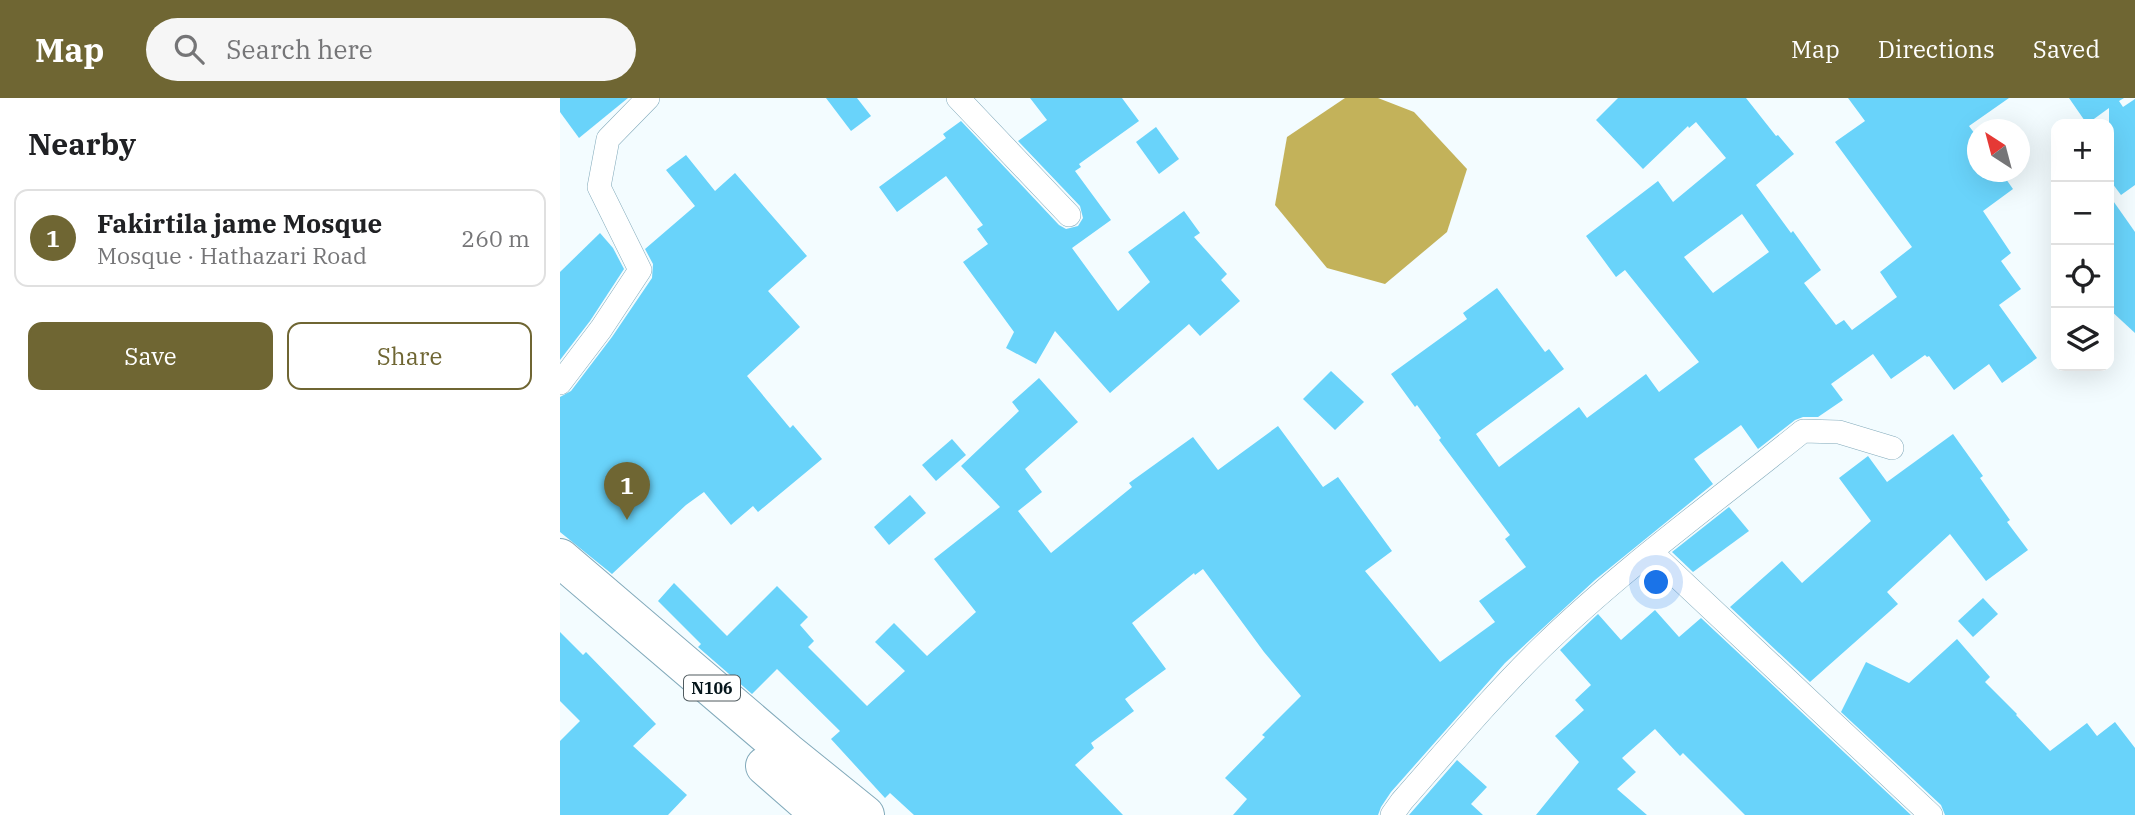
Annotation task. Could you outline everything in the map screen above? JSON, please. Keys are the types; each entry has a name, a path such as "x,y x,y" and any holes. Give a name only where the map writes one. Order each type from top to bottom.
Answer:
{"highway":[{"name":"N106","path":"560,558 865,815"},
{"name":"N106","path":"560,585 821,815"}],"street":[{"path":"560,383 601,329 640,270 599,187 608,139 648,98"},
{"path":"958,98 1069,215"},
{"path":"1392,815 1478,715 1542,648 1651,552 1803,431 1839,432 1892,448"},
{"path":"1651,552 1931,815"}],"shaded area":[{"path":"1345,98 1378,98 1414,112 1467,169 1447,232 1385,284 1327,268 1275,205 1287,137"}],"building":[{"path":"560,98 628,98 579,138 560,112"},
{"path":"826,98 857,98 871,116 851,131"},
{"path":"1030,98 1122,98 1139,121 1079,164 1081,167 1075,171 1111,220 1072,248 1118,311 1150,282 1128,252 1184,211 1200,233 1194,237 1227,274 1221,280 1240,301 1200,336 1189,324 1110,393 1055,331 1036,364 1006,348 1014,332 963,262 988,244 977,229 983,225 946,176 897,212 879,187 946,138 943,134 961,121 1059,225 1066,229 1078,226 1083,218 1080,206 1018,141 1047,120"},
{"path":"1618,98 1746,98 1794,154 1756,185 1821,270 1804,283 1836,325 1844,320 1852,330 1897,297 1880,272 1912,247 1835,142 1865,121 1848,98 2009,98 1979,119 1967,119 1967,182 2008,182 2013,189 1983,211 2011,253 2001,261 2021,289 1999,305 2037,358 2002,383 1989,364 1954,390 1929,356 1925,355 1891,379 1873,354 1831,384 1843,400 1818,417 1795,420 1758,449 1741,425 1694,459 1713,484 1595,580 1505,663 1391,792 1378,815 1233,815 1247,799 1225,778 1301,696 1264,652 1203,569 1195,575 1194,573 1132,623 1166,669 1125,699 1134,711 1091,743 1094,748 1075,765 1123,815 914,815 890,793 885,798 831,739 840,731 777,669 752,694 698,647 701,644 658,601 674,583 727,636 777,586 808,617 800,625 814,641 808,647 867,706 905,671 875,642 894,623 927,656 976,612 934,559 1000,507 961,466 1019,411 1012,402 1039,378 1078,422 1025,469 1042,492 1018,511 1051,553 1132,487 1129,483 1193,437 1218,470 1278,426 1323,487 1338,477 1392,551 1365,571 1440,662 1495,622 1479,601 1526,567 1505,539 1510,535 1439,440 1441,438 1417,405 1415,407 1391,374 1467,319 1463,313 1497,288 1545,352 1549,349 1564,369 1476,434 1499,467 1579,407 1587,418 1646,374 1659,392 1699,362 1625,270 1616,277 1586,236 1658,181 1673,202 1726,158 1696,122 1689,128 1688,126 1643,169 1596,120","holes":["1742,214 1769,252 1713,293 1684,257"]},
{"path":"2069,98 2124,98 2119,101 2123,107 2135,99 2135,185 2121,195 2114,186 2114,119 2109,119 2109,108 2094,119 2084,119"},
{"path":"1156,127 1179,159 1159,174 1136,142"},
{"path":"686,155 715,191 735,173 807,256 768,291 800,327 747,376 790,428 793,425 822,459 758,512 753,506 731,525 704,492 686,505 612,574 560,532 560,397 571,391 652,278 653,264 645,249 695,206 666,170"},
{"path":"2114,202 2135,232 2135,333 2114,314"},
{"path":"600,233 613,248 624,269 590,321 560,360 560,272"},
{"path":"1331,371 1364,402 1335,430 1303,399"},
{"path":"1953,434 2010,520 2007,522 2028,550 1986,581 1950,534 1887,592 1898,604 1810,682 1730,607 1782,561 1802,583 1871,521 1839,478 1868,456 1887,482"},
{"path":"952,439 966,455 936,481 922,465"},
{"path":"910,495 926,513 889,545 874,527"},
{"path":"1729,507 1749,531 1693,572 1672,552"},
{"path":"1983,598 1998,614 1973,637 1958,621"},
{"path":"1655,610 1679,637 1701,618 1911,815 1745,815 1683,753 1680,756 1655,729 1622,758 1636,772 1617,789 1647,815 1536,815 1579,762 1555,736 1584,710 1575,700 1591,685 1560,650 1598,614 1621,640"},
{"path":"560,632 583,655 586,652 656,724 633,746 687,795 668,815 560,815 560,741 580,721 560,701"},
{"path":"1957,639 1990,677 1985,682 2050,751 2087,723 2097,736 2115,722 2135,748 2135,815 1945,815 1941,805 1841,712 1866,662 1909,683"},
{"path":"1457,760 1487,787 1471,804 1483,815 1409,815"}],"place":[{"name":"Fakirtila jame Mosque","path":"627,520"}]}
